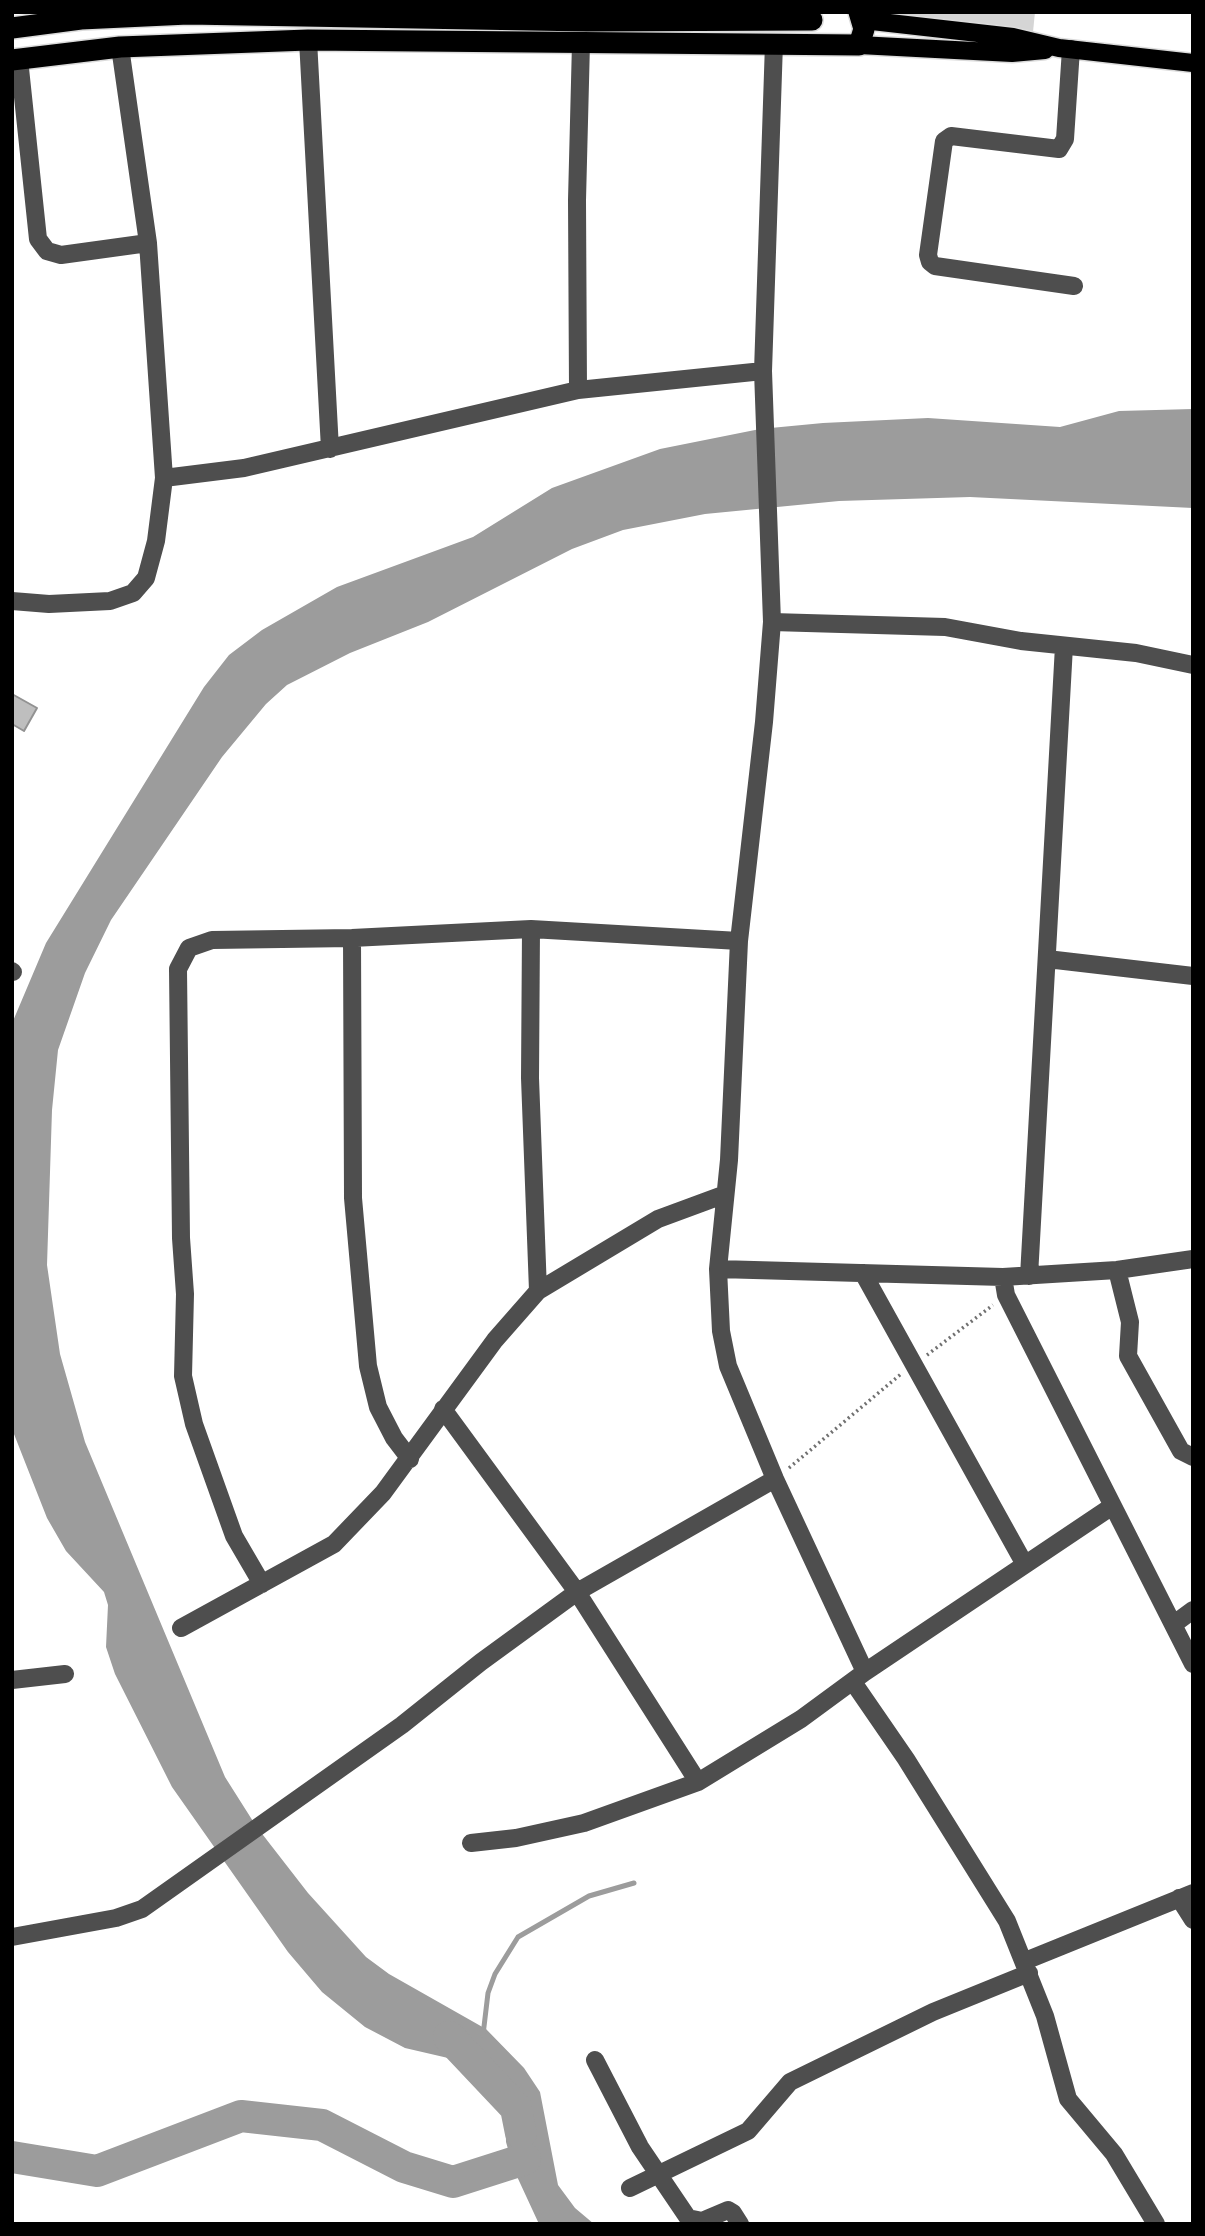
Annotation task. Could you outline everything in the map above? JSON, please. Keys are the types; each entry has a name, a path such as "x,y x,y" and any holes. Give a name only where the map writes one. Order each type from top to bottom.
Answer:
{"highway":[{"path":"17,22 188,14 814,16 810,29 815,44"},
{"path":"16,59 120,47 308,40 859,45 864,35 861,16"}],"main road":[{"path":"861,16 1013,37 1065,49 1193,63"},
{"path":"859,45 1012,53 1065,49"}],"street":[{"path":"308,40 330,449"},
{"path":"578,390 576,200 581,43"},
{"path":"774,43 763,371 772,622 764,722 739,941 729,1160 723,1195 718,1269 721,1331 728,1366 859,1677 1007,1921 1027,1967 1068,2099 1114,2154 1156,2224"},
{"path":"12,601 49,604 110,601 133,593 146,578 152,553 164,478 148,243 120,47"},
{"path":"1065,49 1065,139 1059,149 951,136 944,141 928,255 929,262 935,266 1074,286"},
{"path":"16,59 38,239 42,245 47,251 61,255 148,243"},
{"path":"164,478 244,468 578,390 763,371"},
{"path":"772,622 919,625 1064,646 1136,653 1193,665"},
{"path":"1029,1276 1064,646"},
{"path":"262,1584 234,1536 194,1423 183,1376 186,1294 181,1238 178,969 189,948 212,940 352,938 531,929 739,941"},
{"path":"531,929 530,1078 538,1291"},
{"path":"352,938 353,1198 368,1366 378,1407 394,1438 410,1459"},
{"path":"1047,959 1193,976"},
{"path":"181,1628 334,1544 383,1493 495,1340 538,1291 586,1259 657,1219 723,1195"},
{"path":"718,1269 863,1273 1004,1286 1029,1276 1117,1270 1193,1259"},
{"path":"1117,1270 1130,1322 1128,1356 1181,1451 1193,1457"},
{"path":"863,1273 1024,1563"},
{"path":"1004,1286 1111,1507 1193,1664"},
{"path":"443,1409 577,1592 698,1782"},
{"path":"12,1937 116,1918 142,1909 402,1726 481,1662 577,1592 775,1479"},
{"path":"471,1843 516,1838 584,1823 698,1782 801,1719 1024,1563 1111,1507"},
{"path":"1174,1624 1193,1610"},
{"path":"12,1680 65,1674"},
{"path":"631,2188 748,2131 790,2082 1027,1967 1186,1896 1193,1920"},
{"path":"595,2060 640,2147 680,2208 692,2220 702,2221 728,2210 740,2224"}],"path":[{"path":"775,1479 1004,1286"}],"shaded area":[{"path":"868,12 1035,12 1033,32 868,17"},
{"path":"1193,409 1193,508 970,497 839,501 705,514 623,530 572,549 428,622 350,653 287,685 266,704 222,757 111,920 85,973 58,1050 52,1110 47,1265 60,1354 85,1442 225,1777 256,1826 308,1893 366,1957 389,1974 486,2029 524,2068 540,2092 558,2185 575,2208 594,2224 539,2224 514,2170 506,2142 505,2093 481,2069 461,2061 405,2048 365,2027 322,1992 288,1952 172,1787 115,1674 106,1647 108,1605 104,1592 66,1551 47,1518 12,1429 13,1021 46,943 204,687 229,655 262,630 337,587 473,537 552,488 660,449 760,429 823,423 928,418 1060,427 1119,411"}],"building":[{"path":"12,694 37,708 24,731 12,724"}],"waterway":[{"path":"483,2035 488,1993 495,1974 518,1937 589,1896 634,1883"},
{"path":"449,2037 516,2108 521,2133"},
{"path":"12,2157 97,2171 241,2116 322,2125 404,2167 453,2182 525,2159"}]}
